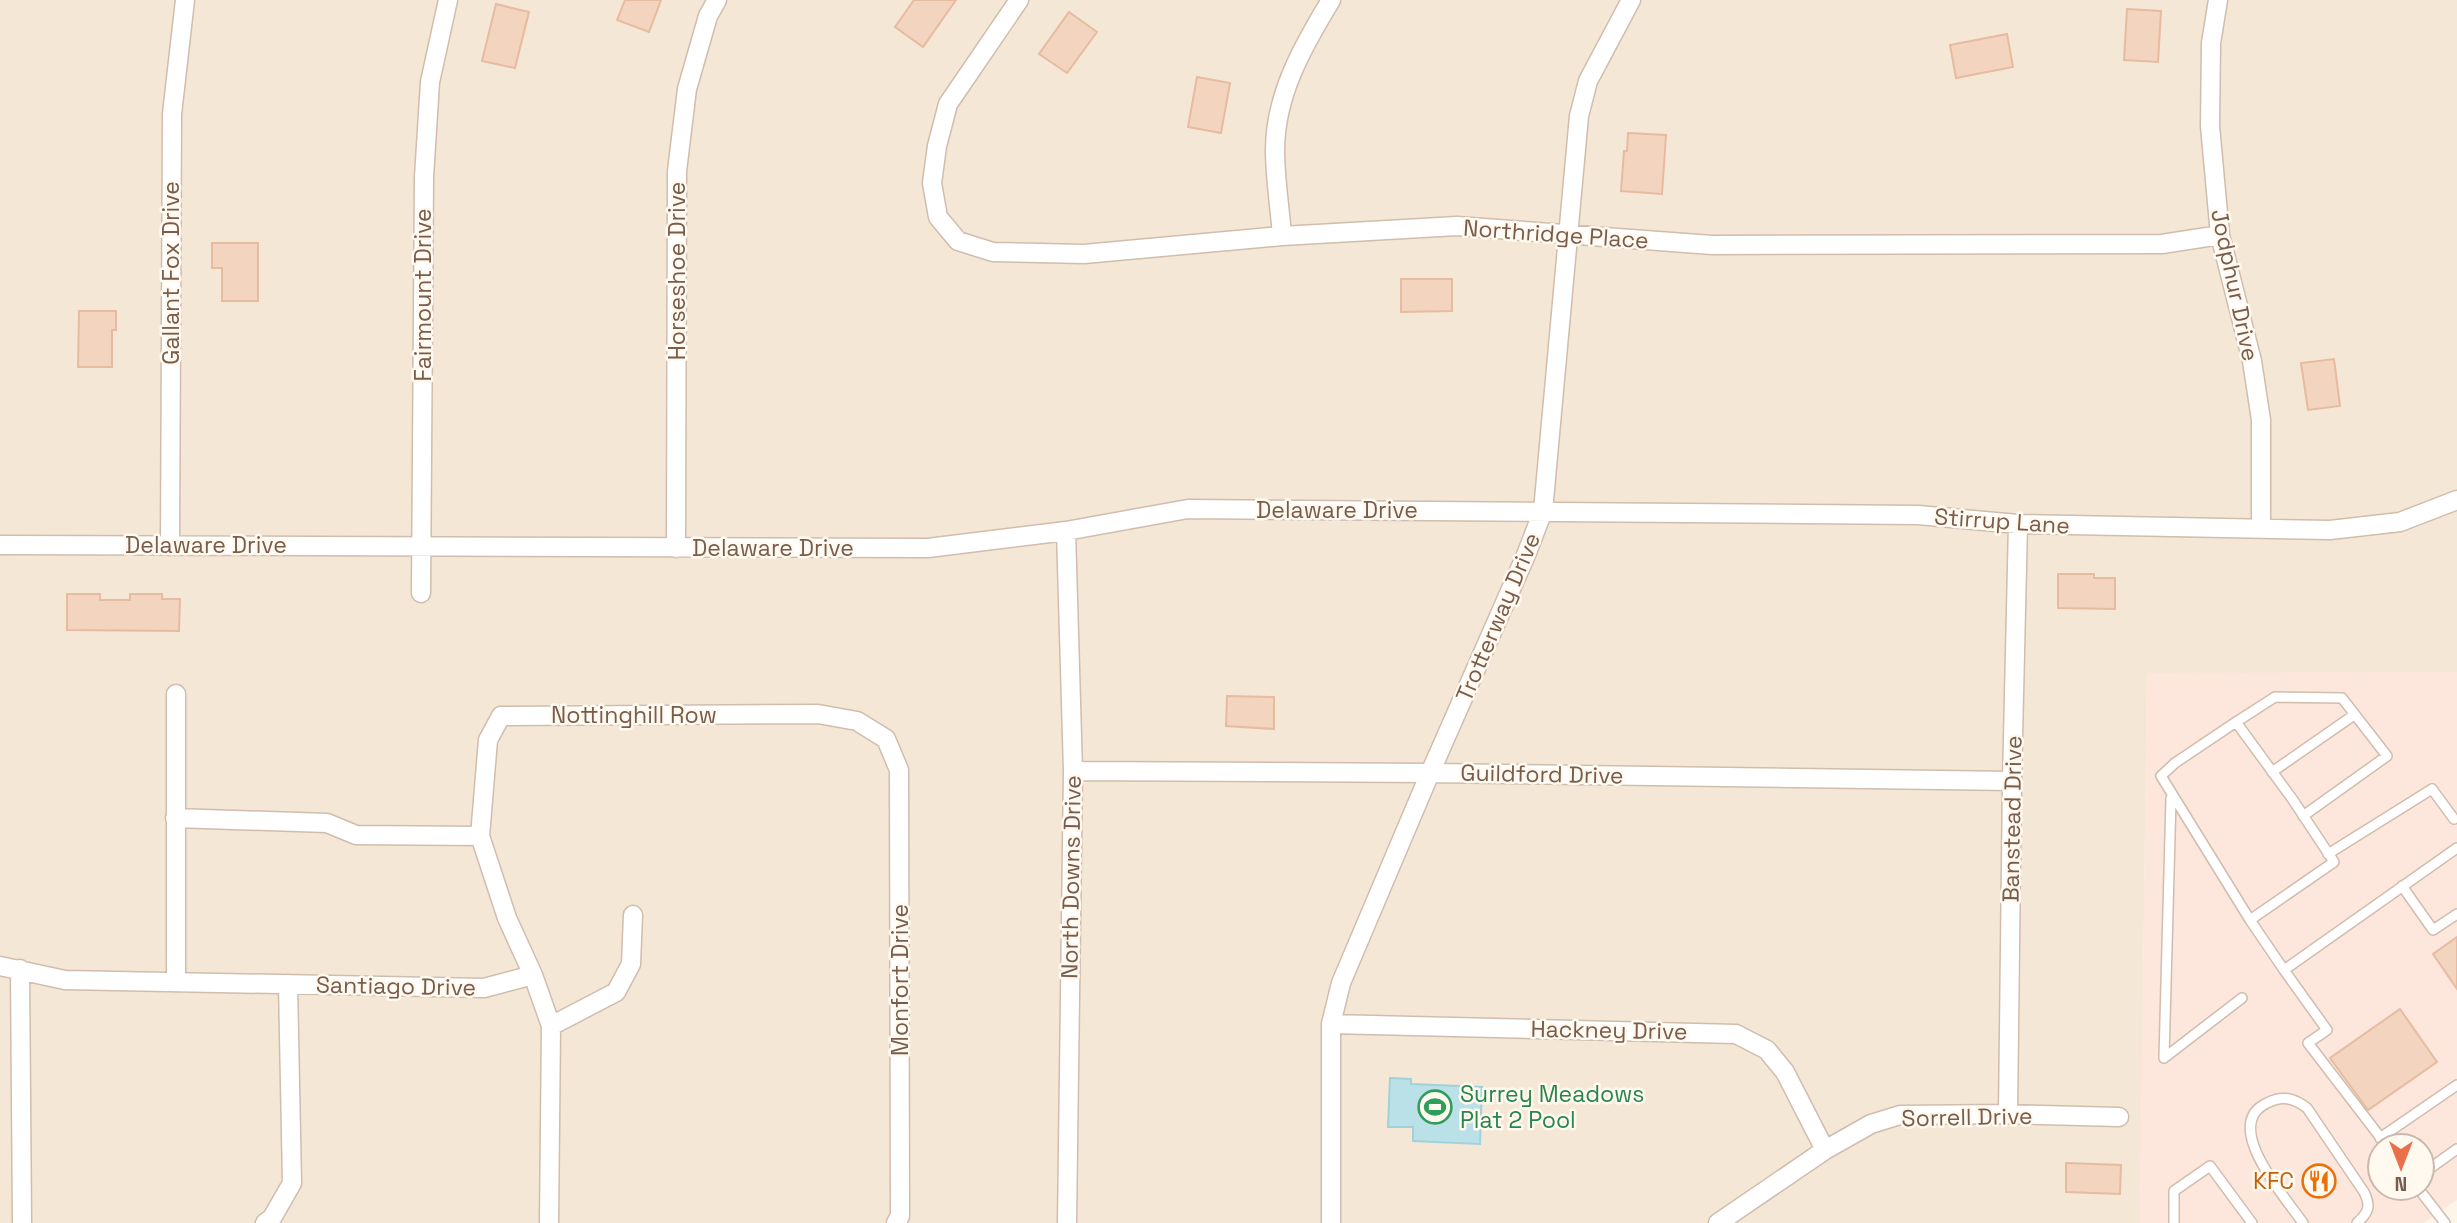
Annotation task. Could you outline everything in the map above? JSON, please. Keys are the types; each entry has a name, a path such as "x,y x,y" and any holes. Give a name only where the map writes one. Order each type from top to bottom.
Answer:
{"street":[{"name":"Gallant Fox Drive","path":"170,546 172,114 185,0"},
{"name":"Fairmount Drive","path":"421,593 424,177 430,82 448,0"},
{"name":"Horseshoe Drive","path":"676,548 677,171 687,89 708,16 717,0"},
{"name":"Northridge Place","path":"1019,0 948,104 937,146 932,183 938,217 958,241 993,252 1084,254 1282,236 1457,226 1567,236 1740,245 2162,244 2220,235"},
{"path":"1282,236 1275,149 1280,104 1305,43 1331,0"},
{"name":"Trotterway Drive","path":"1331,1223 1331,1024 1341,983 1543,511 1567,236 1582,104 1588,81 1631,0"},
{"name":"Jodphur Drive","path":"2218,0 2211,43 2210,126 2220,235 2252,361 2261,420 2261,528"},
{"name":"Stirrup Lane","path":"1543,511 1918,515 2018,524 2330,530 2400,522 2457,500"},
{"name":"Delaware Drive","path":"0,545 928,548 1066,531 1188,509 1543,511"},
{"name":"Banstead Drive","path":"2008,1114 2018,524"},
{"name":"North Downs Drive","path":"1066,531 1073,771 1067,1223"},
{"path":"176,694 176,981"},
{"name":"Nottinghill Row","path":"533,975 508,918 480,836 488,740 501,716 818,714 857,721 886,739"},
{"name":"Monfort Drive","path":"886,739 899,770 900,1216 896,1223"},
{"name":"Guildford Drive","path":"1073,771 2012,781"},
{"path":"175,818 327,823 356,835 480,836"},
{"path":"551,1026 617,992 631,964 634,915"},
{"name":"Santiago Drive","path":"0,966 65,979 484,988 533,975"},
{"path":"20,969 22,1223"},
{"path":"533,975 551,1026 549,1223"},
{"name":"Santiago Drive","path":"265,1223 272,1218 292,1183 288,984"},
{"name":"Hackney Drive","path":"1331,1024 1736,1034 1767,1050 1785,1072 1825,1150"},
{"name":"Sorrell Drive","path":"1718,1223 1825,1150 1871,1124 1900,1115 2119,1117"}],"lane":[{"path":"2303,816 2387,756 2342,698 2275,697 2175,762 2161,776 2250,920 2327,1030 2308,1043 2375,1132"},
{"path":"2272,772 2354,715"},
{"path":"2236,722 2334,862 2250,920"},
{"path":"2328,854 2432,789 2454,819"},
{"path":"2172,796 2164,1058 2242,998"},
{"path":"2284,970 2457,848"},
{"path":"2402,886 2433,930 2457,914"},
{"path":"2389,1132 2457,1085"},
{"path":"2303,1223 2260,1161 2251,1143 2249,1127 2255,1112 2264,1104 2281,1098 2297,1100 2307,1108 2364,1192 2370,1203 2367,1214 2357,1223"},
{"path":"2436,1164 2457,1149"},
{"path":"2174,1223 2174,1191 2210,1166 2252,1223"},
{"path":"2429,1202 2445,1223"}],"shaded area":[{"path":"0,0 2457,0 2457,672 2147,674 2140,1223 0,1223"},
{"path":"2457,672 2457,1200 2423,1223 2140,1223 2147,673"}],"water":[{"name":"Surrey Meadows Plat 2 Pool","path":"1390,1078 1411,1079 1411,1084 1482,1087 1480,1144 1413,1141 1413,1127 1388,1127"}],"building":[{"path":"625,0 661,0 649,32 617,20"},
{"path":"914,0 956,0 923,47 895,27"},
{"path":"496,4 529,12 515,68 482,61"},
{"path":"2127,9 2161,11 2158,62 2124,60"},
{"path":"1069,12 1097,32 1067,73 1039,54"},
{"path":"2007,34 2013,67 1956,78 1950,45"},
{"path":"1197,77 1230,83 1221,133 1188,127"},
{"path":"1628,133 1666,135 1662,194 1621,191"},
{"path":"212,243 258,243 258,301 222,301 222,268 212,268"},
{"path":"1401,279 1452,279 1452,311 1401,312"},
{"path":"79,311 116,311 116,330 112,330 112,367 78,367"},
{"path":"2334,359 2340,406 2308,410 2301,363"},
{"path":"2058,574 2094,574 2094,578 2115,578 2115,609 2058,608"},
{"path":"67,594 100,594 100,600 130,600 130,594 162,594 162,599 180,599 179,631 67,630"},
{"path":"1227,696 1274,697 1274,729 1226,726"},
{"path":"2457,937 2457,989 2433,954"},
{"path":"2400,1009 2437,1062 2368,1110 2330,1058"},
{"path":"2066,1163 2121,1165 2120,1194 2066,1192"}],"place":[{"name":"Surrey Meadows Plat 2 Pool","path":"1435,1107"},
{"name":"KFC","path":"2319,1181"}]}
